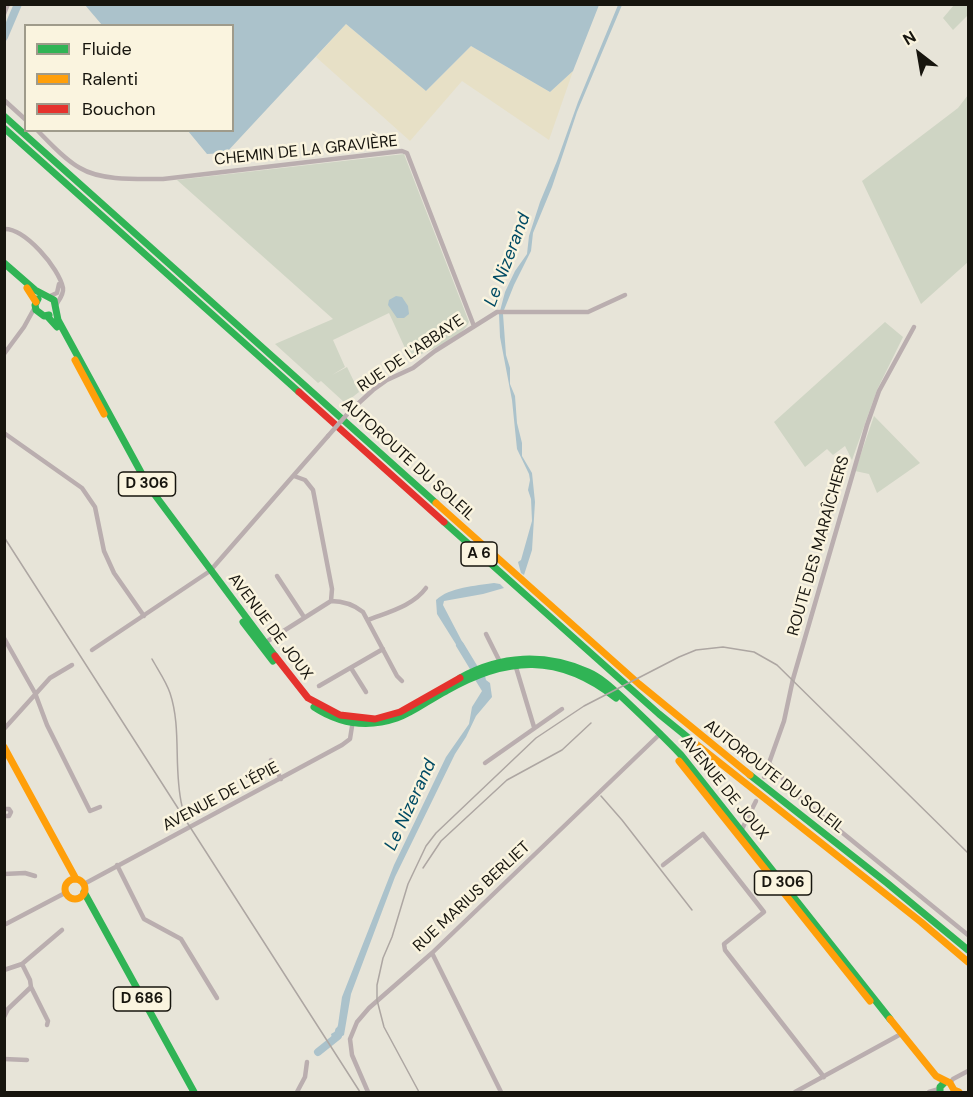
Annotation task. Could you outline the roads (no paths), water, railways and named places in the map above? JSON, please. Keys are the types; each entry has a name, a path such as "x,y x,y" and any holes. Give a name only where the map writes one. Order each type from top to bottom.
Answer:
{"main road":[{"name":"AUTOROUTE DU SOLEIL","path":"4,116 647,692 969,950"},
{"name":"AUTOROUTE DU SOLEIL","path":"4,128 659,714 969,962"},
{"path":"4,263 46,296 36,305 27,287 4,268"},
{"name":"AVENUE DE JOUX","path":"46,296 55,308 58,320 142,475 209,572"},
{"name":"AVENUE DE JOUX","path":"36,305 44,315 54,321 60,330 142,483 297,691 312,706 328,717 370,724 400,717 481,670 501,664 542,658 589,672 608,685 660,735 944,1090"},
{"path":"44,315 55,308"},
{"path":"4,747 69,866 73,879 84,884 84,892 79,898"},
{"path":"73,879 64,887 65,893 69,898 79,898 90,906"},
{"name":"D 686","path":"84,892 194,1092"}],"street":[{"path":"4,14 8,4"},
{"path":"4,100 24,118"},
{"name":"CHEMIN DE LA GRAVIÈRE","path":"39,132 70,161 92,174 136,179 163,179 402,151 407,153 474,326"},
{"path":"4,229 13,230 41,251 52,265 63,290 55,308"},
{"path":"46,296 58,292 60,281"},
{"name":"RUE DE L'ABBAYE","path":"294,476 350,411 372,390 413,368 435,351 497,312 588,312 625,295"},
{"path":"4,354 24,327 36,305"},
{"path":"24,327 44,315"},
{"name":"ROUTE DES MARAÎCHERS","path":"764,777 784,721 793,679 867,425 887,374 914,327"},
{"path":"4,433 82,488 95,507 104,551 114,573 144,616"},
{"path":"92,650 209,572 294,476 305,480 313,490 332,589 331,601"},
{"path":"277,576 304,617"},
{"path":"368,620 401,607 420,596 426,588"},
{"path":"262,645 331,601 344,601 355,606 368,620 397,676 402,681"},
{"path":"486,634 501,664"},
{"path":"4,638 35,693 47,725 90,811 100,807"},
{"path":"319,686 383,649"},
{"path":"515,662 534,727"},
{"path":"4,729 50,678 72,665"},
{"path":"351,668 366,692"},
{"path":"485,763 562,709"},
{"name":"AVENUE DE L'ÉPIE","path":"84,884 350,740 353,721"},
{"name":"RUE MARIUS BERLIET","path":"368,1092 352,1055 350,1039 357,1022 369,1008 432,953 660,735"},
{"path":"271,760 281,778"},
{"path":"769,764 801,799 969,935"},
{"path":"740,833 756,801"},
{"path":"4,809 9,809 11,812 9,816 4,816"},
{"path":"663,865 703,834 764,912 724,944 725,950 824,1077"},
{"path":"117,865 144,919 181,939 217,998"},
{"path":"4,874 25,873 35,876"},
{"path":"4,925 65,893"},
{"path":"4,970 22,964 62,930"},
{"path":"432,953 501,1092"},
{"path":"22,964 48,1020 47,1025"},
{"path":"4,1017 8,1009 31,987"},
{"path":"795,1092 900,1035"},
{"path":"4,1059 27,1060"},
{"path":"297,1092 305,1077 308,1062"},
{"path":"944,1090 953,1079 969,1071"}],"water":[{"path":"85,5 599,5 573,71 550,92 471,46 426,91 346,24 226,153 207,154 189,132 234,132 234,24 101,24"},
{"path":"618,5 622,5 577,112 552,187 533,233 531,251 504,310 500,311 505,292 515,271 527,254 529,236 540,202"},
{"path":"396,296 402,297 408,306 409,314 404,318 397,318 388,305 389,300"},
{"path":"499,314 503,314 506,355 510,368 510,384 515,396 522,456 532,473 535,502 532,550 524,575 521,573 518,562 521,560 532,521 531,499 528,490 530,480 517,449 512,400 500,337"},
{"path":"494,583 504,588 444,601 443,605 467,651 462,654 437,614 436,600 448,592"},
{"path":"481,674 490,683 492,697 476,716 455,754 395,877 351,994 344,1035 333,1042 331,1034 336,1031 338,1025 342,997 394,865 446,757 469,724 472,707 482,691 474,678"}],"waterway":[{"path":"4,37 18,4"},
{"name":"Le Nizerand","path":"460,645 477,673"},
{"name":"Le Nizerand","path":"318,1052 338,1036 339,1031"}],"railway":[{"path":"4,537 360,1092"},
{"path":"419,1092 384,1027 377,1000 377,985 383,958 392,937 408,884 426,846 436,833 536,738 584,706 679,657 696,650 723,647 754,652 777,665 968,853"},
{"path":"152,659 166,684 174,707 179,792 182,806"},
{"path":"423,868 441,841 507,780 562,750 591,723"},
{"path":"601,796 692,910"}]}
